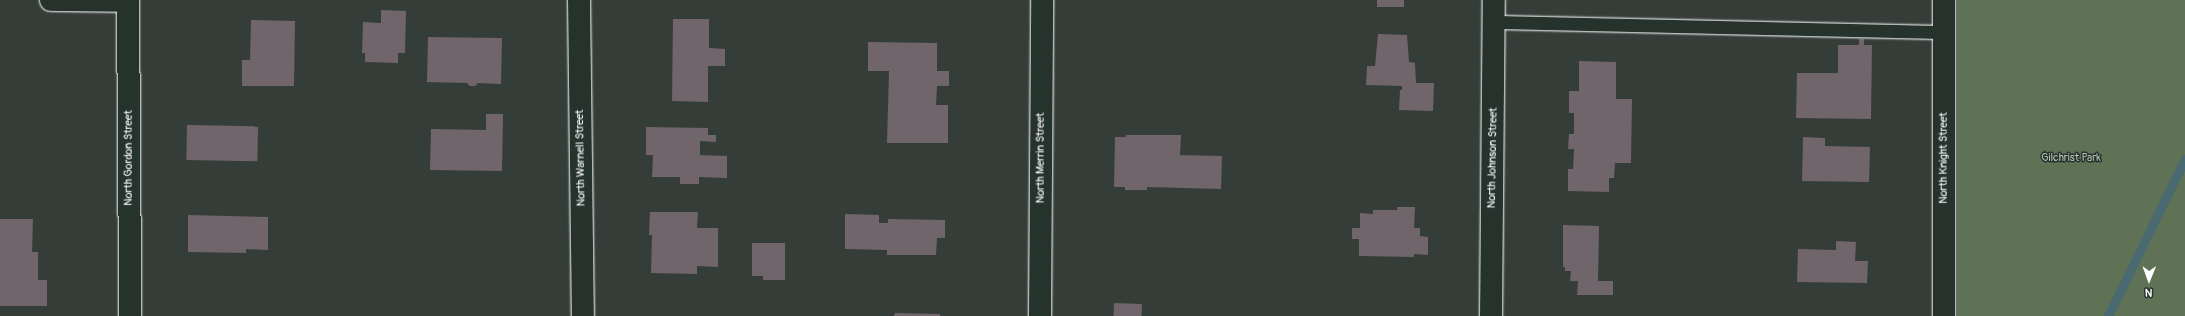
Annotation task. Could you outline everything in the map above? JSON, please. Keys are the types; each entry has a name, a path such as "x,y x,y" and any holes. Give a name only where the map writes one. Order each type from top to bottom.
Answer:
{"street":[{"path":"51,0 128,1"},
{"name":"North Warnell Street","path":"579,0 583,316"},
{"name":"North Merrin Street","path":"1040,316 1042,0"},
{"name":"North Johnson Street","path":"1491,316 1494,0"},
{"name":"North Knight Street","path":"1944,0 1944,316"},
{"name":"North Gordon Street","path":"128,1 130,316"}],"lane":[{"path":"1494,22 1944,32"}],"green space":[{"name":"Gilchrist Park","path":"1957,0 2185,0 2185,316 1957,316"}],"building":[{"path":"1377,0 1404,0 1404,7 1377,7"},
{"path":"381,10 406,11 405,53 398,53 398,63 365,62 365,53 362,53 363,22 381,23"},
{"path":"673,19 709,19 709,48 725,49 725,66 708,66 708,102 672,101"},
{"path":"251,20 295,21 294,86 242,86 242,60 250,60"},
{"path":"1378,34 1407,35 1409,62 1415,63 1416,83 1434,83 1433,111 1399,110 1400,90 1402,90 1402,86 1366,85 1367,66 1375,66"},
{"path":"428,37 502,38 501,84 478,83 475,86 470,86 467,83 427,82"},
{"path":"1859,39 1864,39 1864,45 1872,45 1871,119 1796,118 1797,73 1838,73 1838,45 1859,45"},
{"path":"868,42 937,43 937,71 949,71 949,86 937,86 936,105 948,105 948,143 887,143 889,71 868,71"},
{"path":"1579,61 1616,62 1616,99 1632,99 1631,163 1615,163 1614,178 1609,178 1609,192 1568,191 1568,169 1573,169 1574,149 1568,149 1569,134 1574,134 1574,113 1569,113 1569,91 1579,91"},
{"path":"486,114 503,114 502,171 430,170 431,129 486,130"},
{"path":"187,125 258,126 257,161 186,160"},
{"path":"646,127 708,128 708,135 716,135 716,142 700,141 700,155 727,156 727,178 699,177 699,184 680,184 680,177 652,177 653,155 646,155"},
{"path":"1126,135 1181,135 1180,155 1222,156 1221,189 1147,187 1147,190 1125,190 1125,187 1114,187 1115,137 1126,137"},
{"path":"1803,137 1825,138 1825,146 1870,147 1869,182 1802,181"},
{"path":"1397,207 1415,207 1414,228 1420,228 1420,236 1428,237 1428,255 1414,254 1414,257 1359,256 1359,239 1352,239 1352,228 1360,228 1360,213 1373,214 1373,210 1397,210"},
{"path":"650,212 698,212 697,228 718,228 718,267 697,266 697,274 651,273 652,235 649,235"},
{"path":"845,214 879,215 879,223 888,223 888,219 945,220 945,238 937,238 936,255 887,255 887,250 845,249"},
{"path":"188,215 268,217 268,250 246,249 246,253 188,252"},
{"path":"0,219 33,219 32,252 38,252 38,280 47,280 47,306 0,306"},
{"path":"1563,225 1599,226 1598,281 1613,281 1613,295 1577,295 1578,281 1570,281 1571,271 1565,271 1565,267 1563,267"},
{"path":"1836,241 1856,242 1855,261 1868,261 1867,283 1797,282 1798,249 1836,250"},
{"path":"752,243 785,243 785,280 763,280 763,276 752,276"},
{"path":"1114,303 1142,304 1142,316 1114,316"},
{"path":"895,313 940,314 940,316 894,316"}],"waterway":[{"path":"2108,316 2185,159"}]}
